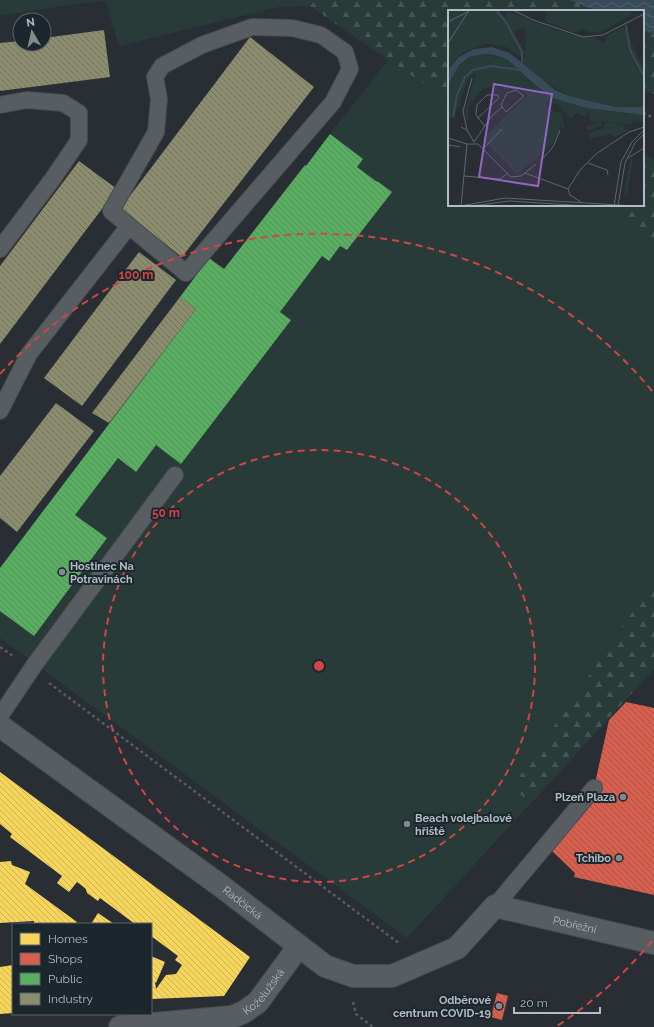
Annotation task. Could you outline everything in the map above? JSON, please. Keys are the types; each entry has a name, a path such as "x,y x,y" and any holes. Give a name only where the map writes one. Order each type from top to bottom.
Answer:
{"street":[{"name":"Radčická","path":"0,726 222,886 325,966 353,976 392,976 457,948 495,906"},
{"name":"Pobřežní","path":"495,906 654,943"},
{"name":"Koželužská","path":"120,1027 232,1017 244,1012 258,1002 299,946"}],"lane":[{"path":"252,27 292,28 321,35 345,52 350,69 333,102 186,273 130,226 111,212 156,132 159,98 155,77 162,66 202,45 252,27"},
{"path":"0,105 27,100 63,103 79,113 79,140 54,177 0,249"},
{"path":"0,411 29,354 130,226"},
{"path":"0,716 31,670 175,474"},
{"path":"495,906 594,788"}],"path":[{"path":"644,113 654,118"},
{"path":"0,647 424,962"}],"green space":[{"path":"0,0 316,0 310,6 278,7 119,46 106,1 25,12 12,12 12,14 0,16"},
{"path":"316,0 570,0 595,10 448,10 448,98 406,72 310,6"},
{"path":"644,30 654,34 654,94 644,90"},
{"path":"388,60 448,98 448,206 610,206 654,245 654,669 407,938 0,638 0,568 196,309 223,271"},
{"path":"644,153 654,160 654,245 610,206 644,206"},
{"path":"654,581 654,669 530,804 513,786"}],"water":[{"path":"570,0 654,0 654,34 644,30 644,10 595,10"}],"building: Homes":[{"path":"0,772 250,957 224,996 152,999 152,956 165,962 156,983 155,982 156,989 166,975 176,974 182,965 175,960 178,956 152,937 152,923 134,923 100,898 98,901 87,893 86,889 77,882 69,892 57,883 62,876 10,837 12,834 0,824"},
{"path":"11,861 12,865 30,872 25,884 77,922 34,923 34,921 0,923 0,862"},
{"path":"98,913 113,923 92,923"},
{"path":"12,965 12,1013 0,1014 0,967"}],"building: Shops":[{"name":"Plzeň Plaza","path":"626,702 654,708 654,895 574,877 575,873 550,849 590,806 609,720"},
{"name":"Odběrové centrum COVID-19","path":"497,993 508,996 502,1020 491,1017"}],"building: Public":[{"path":"330,134 363,159 357,167 392,192 347,250 340,246 329,261 322,256 280,312 253,293 291,320 181,464 156,445 136,472 118,458 75,515 107,538 34,636 0,611 0,568 196,309 180,297 209,258 224,269"}],"building: Industry":[{"path":"104,30 110,77 0,91 0,43 12,42 12,52 52,52 52,37"},
{"path":"250,37 314,87 182,257 120,209"},
{"path":"79,161 117,189 0,344 0,266"},
{"path":"139,252 176,280 82,406 44,378"},
{"path":"180,297 196,309 109,423 92,413"},
{"path":"56,403 94,431 17,532 0,518 0,476"}],"place":[{"name":"Hostinec Na Potravinách","path":"62,572"},
{"name":"Plzeň Plaza","path":"623,797"},
{"name":"Beach volejbalové hřiště","path":"407,824"},
{"name":"Tchibo","path":"619,858"},
{"name":"Odběrové centrum COVID-19","path":"499,1006"}]}
